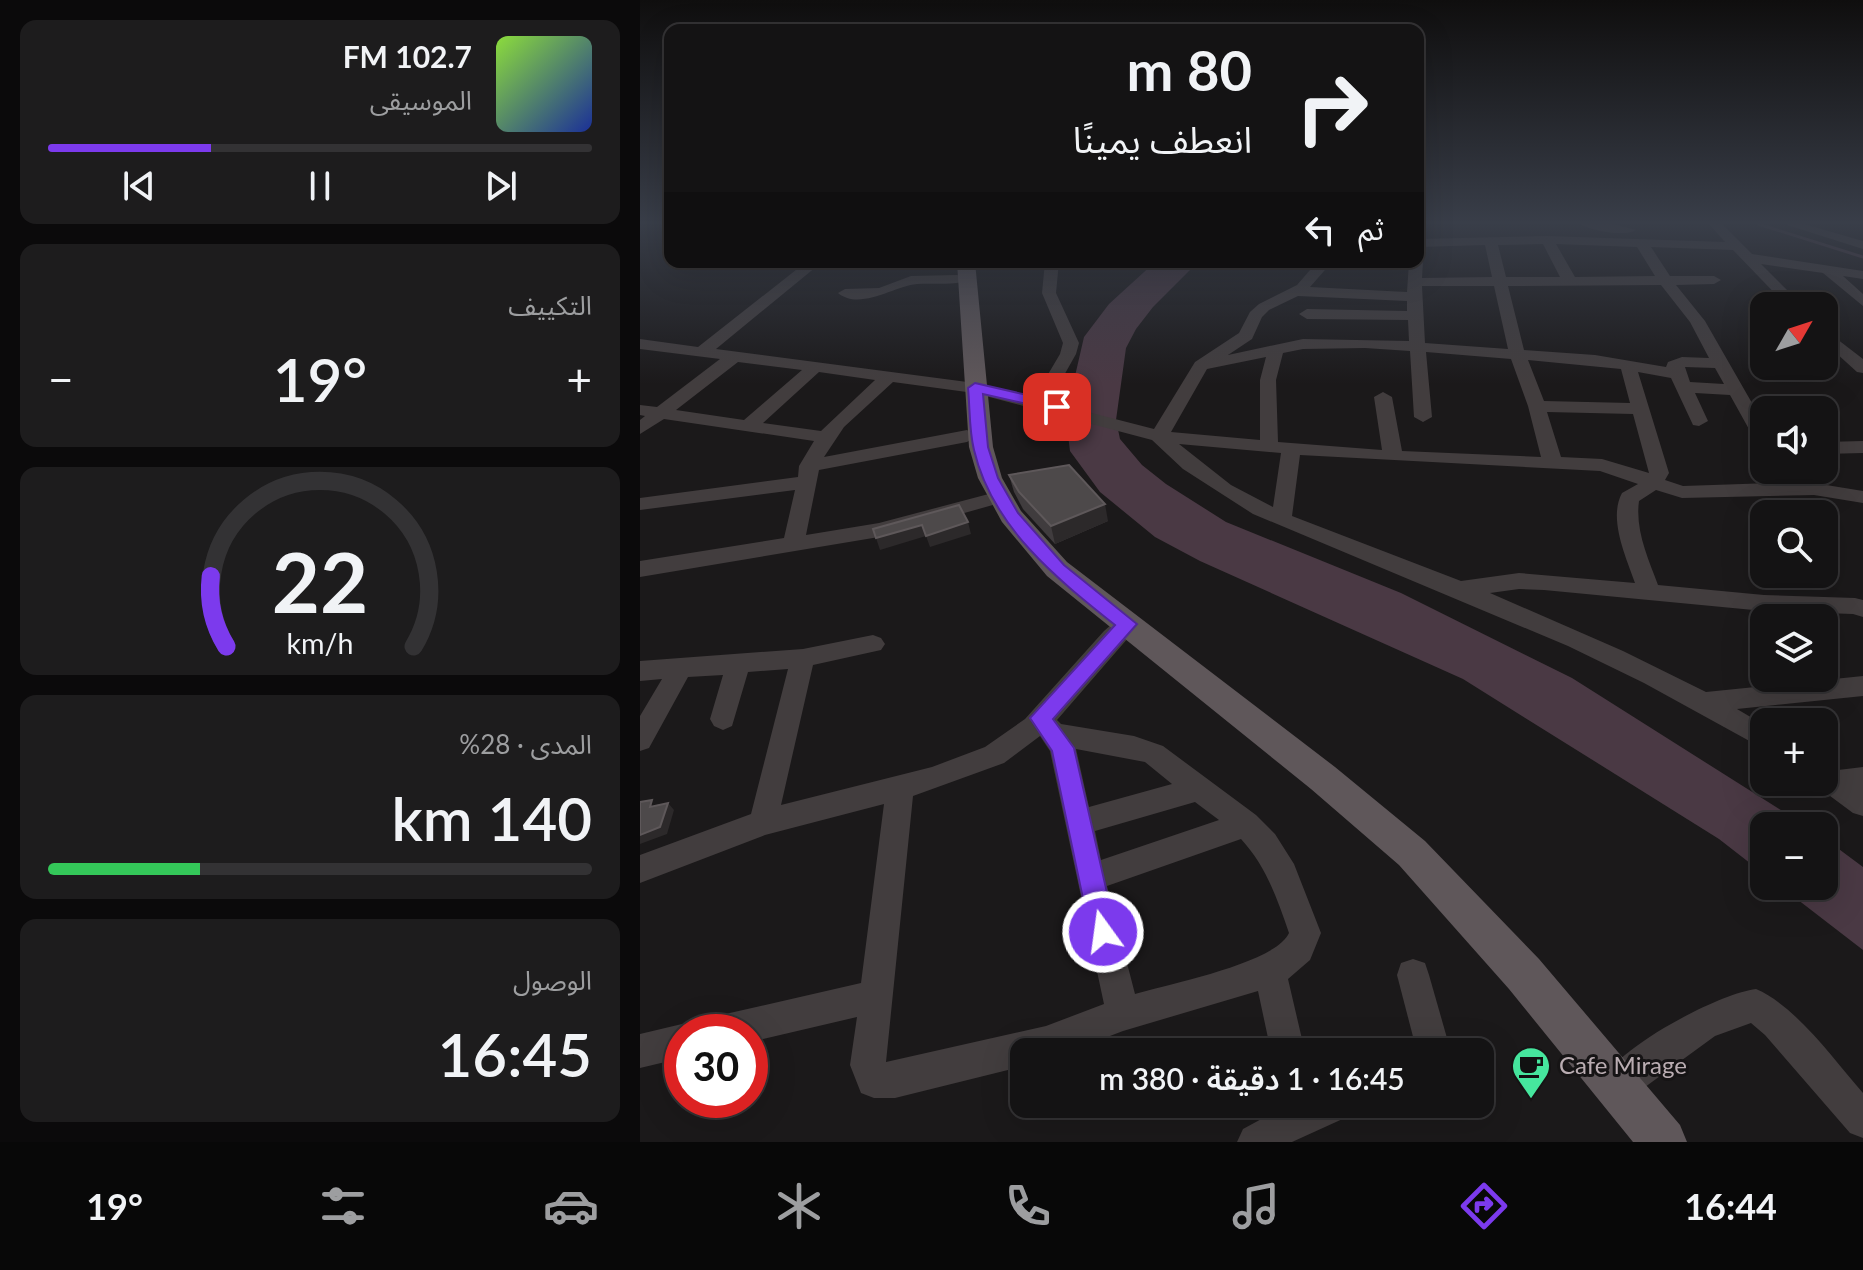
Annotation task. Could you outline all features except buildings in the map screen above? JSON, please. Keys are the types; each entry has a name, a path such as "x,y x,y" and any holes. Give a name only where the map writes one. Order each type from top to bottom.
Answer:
{"main road":[{"path":"960,277 969,387 990,478 992,521 1042,577 1121,629 1323,778 1412,853 1484,928 1663,1142"},
{"path":"969,387 967,436 973,474 992,499"},
{"path":"1121,629 1401,859 1453,913 1640,1142"}],"street":[{"path":"702,352 796,277"},
{"path":"845,293 881,292 922,277"},
{"path":"1048,404 1071,343 1049,293 1051,277"},
{"path":"1303,291 1315,277"},
{"path":"1415,277 1423,417"},
{"path":"1500,277 1517,353 1537,406 1552,461"},
{"path":"1568,277 1570,281"},
{"path":"1663,277 1697,321 1750,415"},
{"path":"1766,277 1781,292"},
{"path":"1836,277 1863,302"},
{"path":"1159,436 1201,366 1246,336 1255,315 1264,307 1303,291 1415,290 1501,282 1714,280"},
{"path":"1303,291 1307,314 1303,344"},
{"path":"1307,314 1417,316"},
{"path":"1838,340 1863,343"},
{"path":"1201,366 1303,344 1365,343 1517,353 1628,366 1680,381 1736,390"},
{"path":"640,344 969,387 1048,404 1159,436 1291,450 1552,461 1615,468 1682,492 1750,484"},
{"path":"1838,346 1863,368"},
{"path":"1269,448 1268,380 1276,349"},
{"path":"640,429 735,356"},
{"path":"1699,421 1675,363 1721,363"},
{"path":"1628,366 1659,473 1653,483 1629,498 1627,507 1650,593"},
{"path":"748,426 814,368"},
{"path":"793,546 808,474 823,437 889,377"},
{"path":"1383,397 1393,456"},
{"path":"1537,406 1638,409"},
{"path":"640,410 823,437"},
{"path":"640,504 808,474 967,436"},
{"path":"1159,436 1181,459 1235,497 1281,519 1460,589 1622,659 1707,702 1750,729"},
{"path":"1838,448 1863,447"},
{"path":"1281,519 1291,450"},
{"path":"1795,484 1863,497"},
{"path":"640,569 879,530 992,499"},
{"path":"1460,589 1519,581 1863,609"},
{"path":"640,869 763,822 935,778 984,758 1047,726 1121,629"},
{"path":"640,671 803,658 873,644"},
{"path":"763,822 803,658"},
{"path":"723,719 738,664"},
{"path":"640,740 681,668"},
{"path":"1707,702 1863,686"},
{"path":"900,786 868,1065 874,1080 895,1080 1046,1043 1123,1014 1270,971 1299,949 1305,933 1283,874 1265,844 1246,824 1154,754 1047,726"},
{"path":"1047,726 1063,748 1123,1014"},
{"path":"1838,779 1863,779"},
{"path":"1838,786 1863,804"},
{"path":"1080,822 1200,788"},
{"path":"1090,878 1246,824"},
{"path":"1270,971 1285,1038"},
{"path":"1413,975 1430,1038"},
{"path":"768,1021 875,996"},
{"path":"1617,1085 1690,1032 1726,1014 1756,1006 1777,1023 1863,1120"},
{"path":"640,1051 664,1045"},
{"path":"1256,1142 1296,1118"}],"shaded area":[{"path":"1138,277 1183,277 1153,307 1126,348 1116,420 1120,439 1142,465 1226,522 1401,593 1572,678 1750,791 1750,796 1759,796 1784,812 1750,812 1750,863 1719,839 1463,679 1200,561 1155,537 1100,492 1070,451 1068,435 1072,389 1084,337 1109,304"},
{"path":"1838,848 1863,867 1863,950 1798,900 1838,900"}],"place":[{"name":"Cafe Mirage","path":"1531,1100"}],"route":[{"path":"1057,407 975,388 981,447 990,478 1011,516 1057,569 1127,624 1041,718 1063,748 1103,932"}]}
